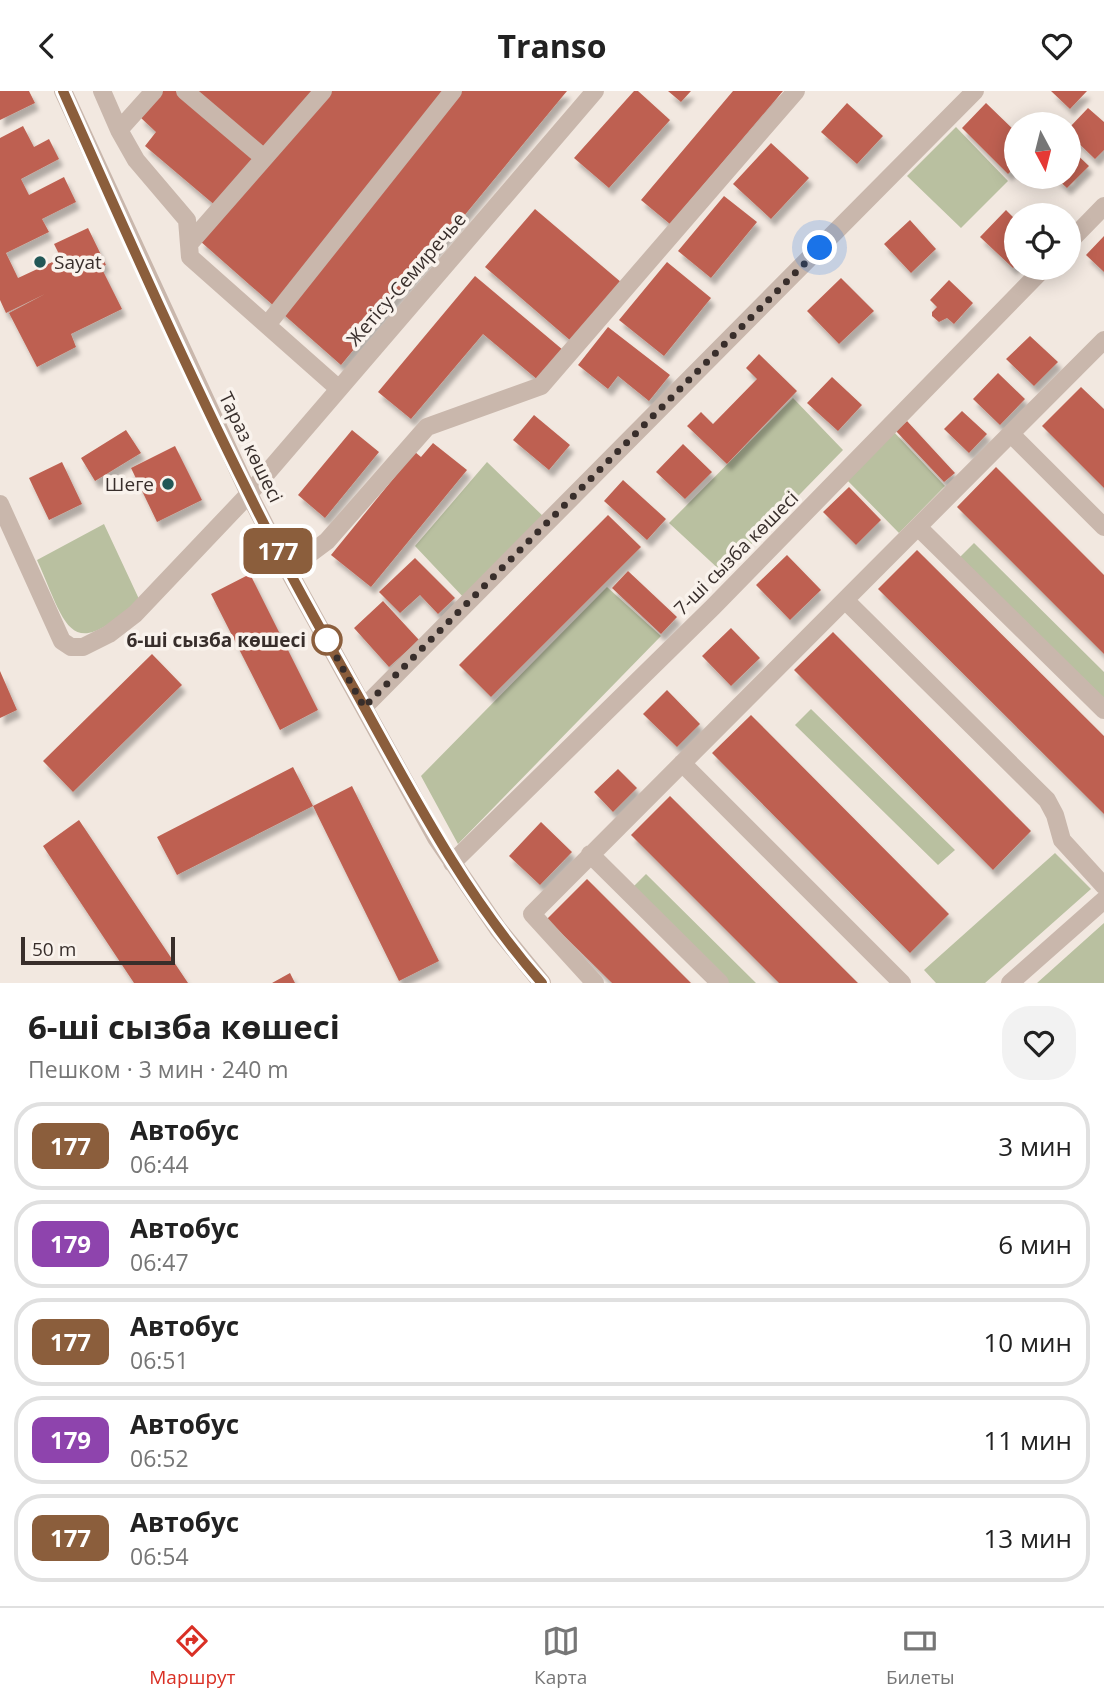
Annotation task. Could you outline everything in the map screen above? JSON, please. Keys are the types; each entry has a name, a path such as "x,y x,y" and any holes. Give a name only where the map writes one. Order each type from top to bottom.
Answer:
{"street":[{"name":"Тараз көшесі","path":"63,91 249,494 288,570 452,863 498,929 542,983"},
{"path":"102,91 136,160 187,220 190,257 339,389"},
{"path":"119,130 154,91"},
{"path":"185,91 264,158"},
{"path":"189,244 323,91"},
{"path":"267,325 453,91"},
{"name":"Жетісу-Семиречье","path":"0,504 65,645 76,647 109,634 135,614 249,494 595,91"},
{"path":"288,570 327,541 427,427 541,386 796,91"},
{"path":"364,707 975,91"},
{"path":"1081,229 1104,206"},
{"name":"7-ші сызба көшесі","path":"452,863 713,607 1032,280"},
{"path":"595,983 531,913 1104,340"},
{"path":"1010,434 1104,527"},
{"path":"918,527 1104,710"},
{"path":"845,600 1047,800 1055,814 1062,839 1104,885"},
{"path":"682,763 902,983"},
{"path":"590,854 720,983"},
{"path":"1010,983 1104,900"}],"green space":[{"path":"956,127 1004,177 1004,185 961,228 907,176"},
{"path":"793,398 843,450 723,573 669,523"},
{"path":"893,431 945,486 899,533 846,479"},
{"path":"487,462 545,518 465,599 415,546"},
{"path":"104,524 139,599 116,619 98,630 84,633 73,629 64,619 37,560"},
{"path":"974,543 1104,672 1104,703 958,559"},
{"path":"607,587 661,636 458,844 421,776"},
{"path":"811,709 955,850 938,865 795,725"},
{"path":"1055,853 1091,889 985,983 936,983 924,970"},
{"path":"646,874 756,983 724,983 630,890"},
{"path":"1104,923 1104,983 1037,983"}],"building":[{"path":"0,91 29,91 35,103 0,120"},
{"path":"163,91 567,91 341,365 200,241 223,212 145,146 156,132 140,117"},
{"path":"634,91 638,91 670,120 609,188 574,158"},
{"path":"668,91 691,91 681,102"},
{"path":"733,91 783,91 670,224 641,200"},
{"path":"1051,91 1087,91 1070,109"},
{"path":"847,103 883,136 857,164 821,132"},
{"path":"986,103 1004,120 1004,170 962,128"},
{"path":"1088,108 1104,122 1104,150 1095,159 1082,146 1082,114"},
{"path":"23,126 34,147 49,139 59,159 21,179 29,195 64,177 76,202 42,219 49,232 6,253 18,278 61,258 54,244 88,228 106,265 101,267 122,309 71,334 76,347 37,367 9,313 45,294 6,313 0,300 0,138"},
{"path":"771,143 809,178 771,219 733,184"},
{"path":"1082,159 1089,166 1082,173"},
{"path":"724,196 757,222 711,278 678,251"},
{"path":"535,209 622,283 571,341 485,267"},
{"path":"1004,212 1004,260 980,237"},
{"path":"910,220 936,249 911,273 884,244"},
{"path":"1104,236 1104,272 1086,255"},
{"path":"667,262 711,298 664,356 619,320"},
{"path":"475,276 563,350 538,380 483,334 411,419 378,392"},
{"path":"841,278 874,311 839,344 807,311"},
{"path":"949,280 973,303 954,324 947,318 939,322 932,316 937,307 930,300"},
{"path":"608,327 670,375 649,401 618,376 608,389 578,365"},
{"path":"1030,336 1058,362 1034,386 1006,359"},
{"path":"759,354 797,391 727,464 687,426 701,412 713,424 757,379 746,368"},
{"path":"998,373 1025,399 1000,425 973,399"},
{"path":"832,377 862,405 838,431 807,403"},
{"path":"1081,387 1104,409 1104,488 1042,426"},
{"path":"962,411 987,434 969,453 944,429"},
{"path":"534,415 570,445 549,470 513,440"},
{"path":"907,421 955,473 944,482 896,431"},
{"path":"126,430 141,453 95,481 81,458"},
{"path":"352,430 379,452 325,518 298,495"},
{"path":"433,443 467,470 371,587 331,555 415,452 421,457"},
{"path":"683,444 712,472 685,499 656,472"},
{"path":"175,446 202,500 157,522 131,468"},
{"path":"62,462 82,504 49,520 29,478"},
{"path":"996,467 1104,575 1104,654 957,507"},
{"path":"623,480 666,519 647,540 604,501"},
{"path":"849,487 881,520 856,545 823,512"},
{"path":"608,515 641,547 491,697 459,665"},
{"path":"917,550 1104,736 1104,814 878,589"},
{"path":"787,555 821,590 790,620 756,585"},
{"path":"415,558 455,598 438,614 420,595 400,613 379,592"},
{"path":"628,571 677,617 661,634 612,588"},
{"path":"250,574 318,710 280,730 211,594"},
{"path":"383,601 419,640 389,667 354,628"},
{"path":"731,628 760,658 731,686 702,656"},
{"path":"833,632 1031,831 993,870 794,670"},
{"path":"152,654 182,685 73,792 43,761"},
{"path":"0,671 17,710 0,718"},
{"path":"667,690 700,724 677,747 643,714"},
{"path":"751,715 949,914 910,953 712,753"},
{"path":"293,767 313,806 177,875 157,837"},
{"path":"618,769 637,788 613,812 594,792"},
{"path":"352,786 439,961 399,981 313,806"},
{"path":"670,796 858,983 779,983 631,835"},
{"path":"79,820 188,983 134,983 43,846"},
{"path":"541,822 572,852 540,885 509,856"},
{"path":"587,879 691,983 612,983 547,919"},
{"path":"290,973 295,983 272,983"}],"bus line":[{"name":"177","path":"63,91 183,354 288,570 436,838 487,914 542,983"}],"place":[{"name":"Sayat","path":"40,262"},
{"name":"Шеге","path":"168,484"},
{"name":"6-ші сызба көшесі","path":"327,640"}],"route":[{"path":"327,640 326,638 364,707 820,248"}]}
